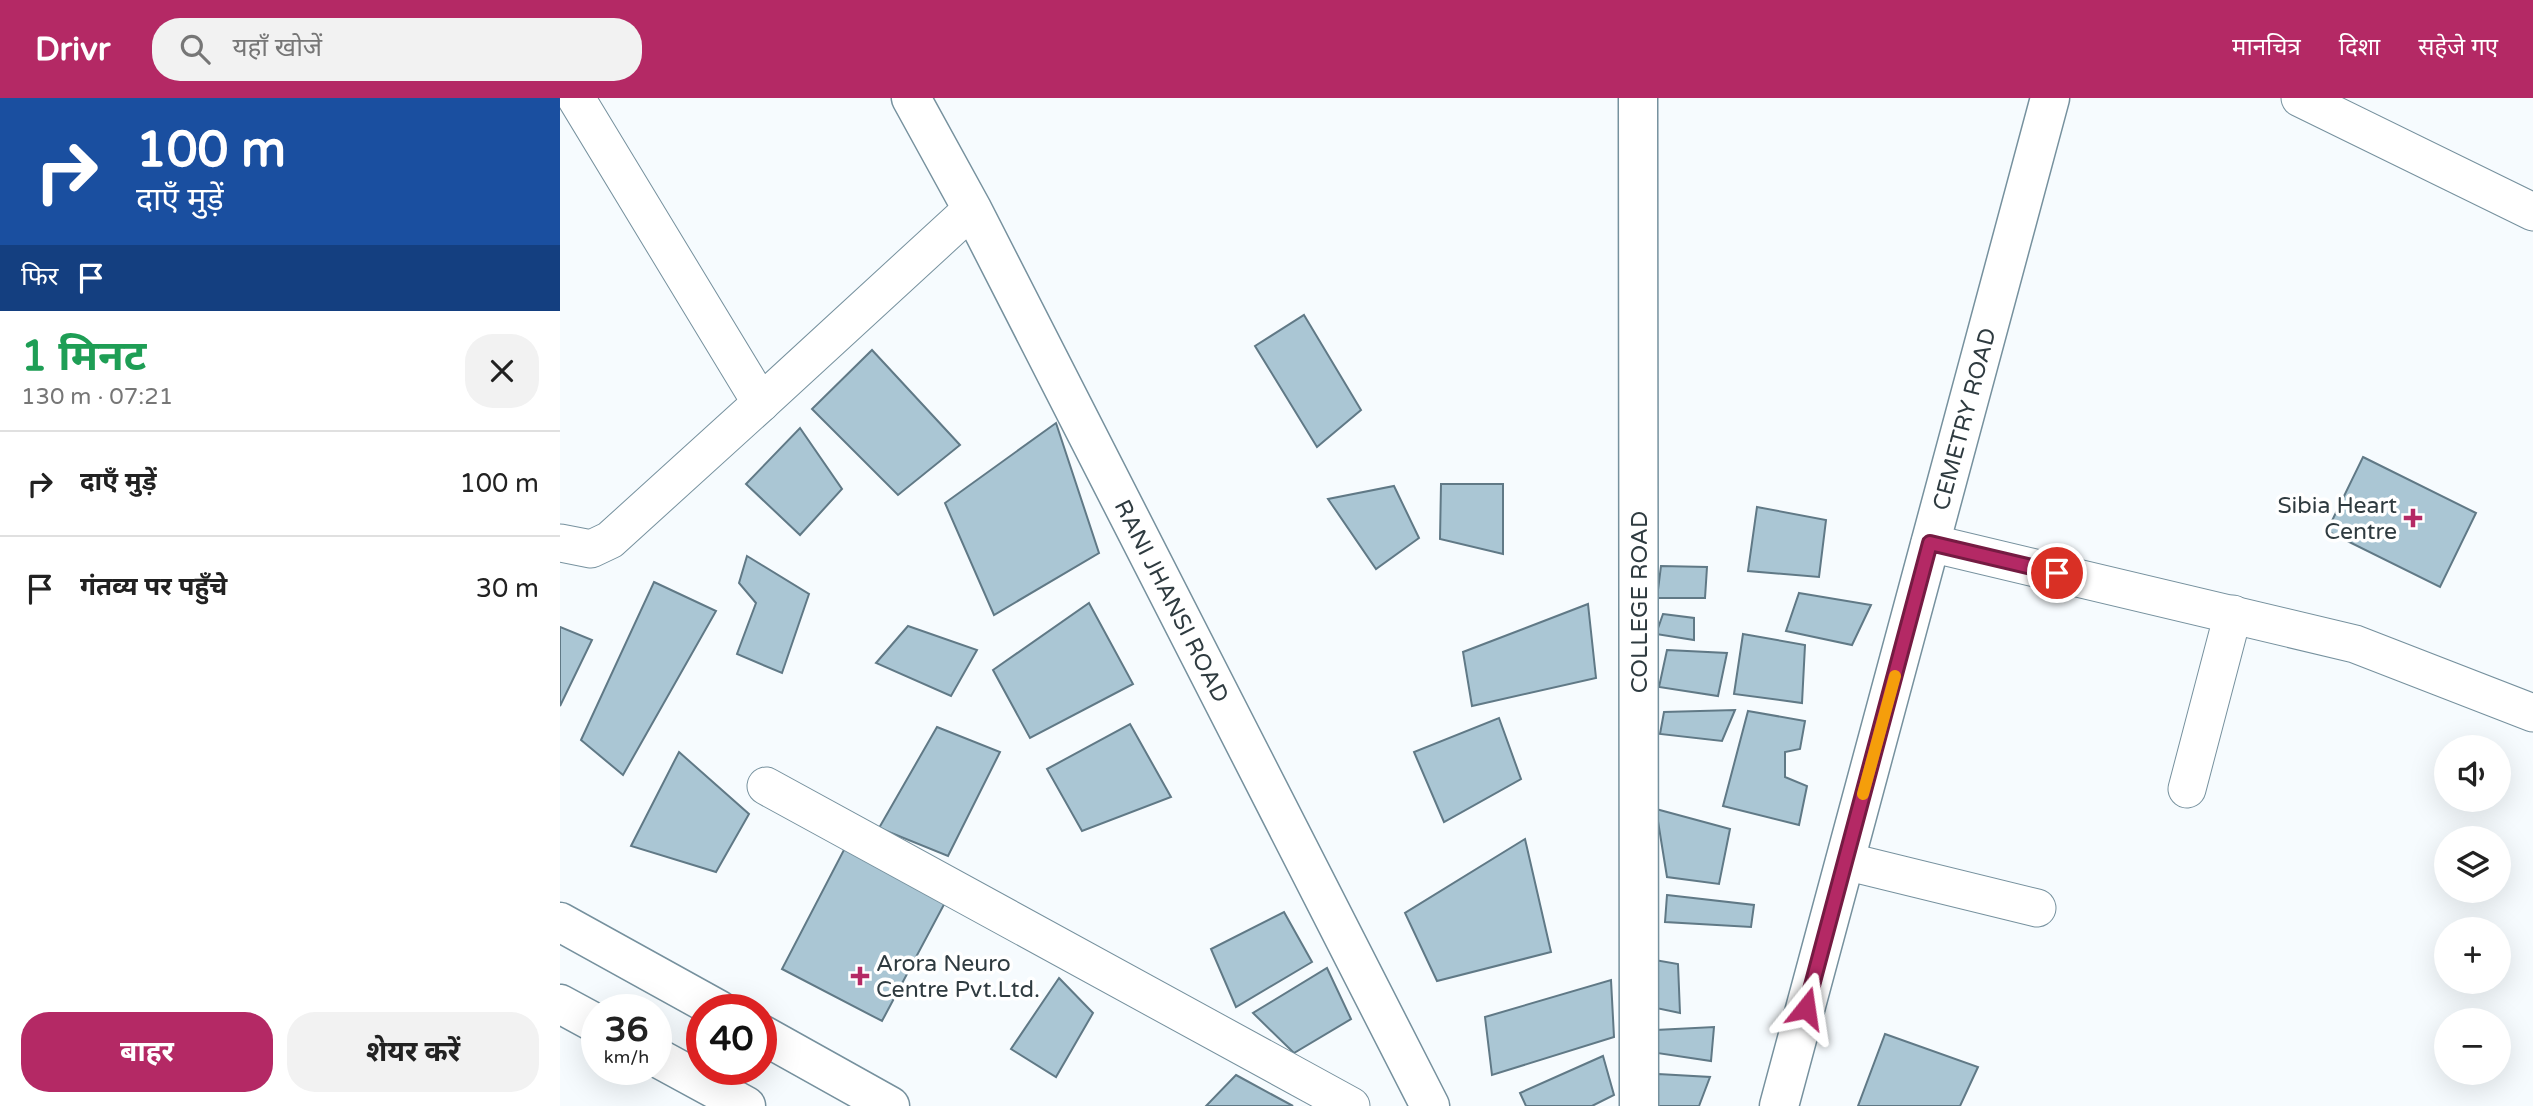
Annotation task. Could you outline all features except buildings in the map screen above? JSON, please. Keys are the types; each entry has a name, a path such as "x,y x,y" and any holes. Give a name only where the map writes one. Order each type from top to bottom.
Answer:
{"street":[{"path":"576,98 761,403"},
{"name":"RANI JHANSI ROAD","path":"911,98 972,209 1430,1106"},
{"name":"COLLEGE ROAD","path":"1638,98 1639,1106"},
{"name":"CEMETRY ROAD","path":"1779,1106 2050,98"},
{"path":"2300,98 2533,212"},
{"path":"560,543 591,549 610,540 972,209"},
{"path":"1930,543 2355,643 2533,713"},
{"path":"2187,789 2233,614"},
{"path":"766,786 1351,1106"},
{"path":"1845,861 2037,908"},
{"path":"560,922 690,994"},
{"path":"560,1004 581,1015"},
{"path":"777,1043 890,1106"},
{"path":"672,1066 746,1106"}],"slow traffic":[{"path":"1863,794 1895,676"}],"place":[{"name":"Sibia Heart Centre","path":"2413,518"},
{"name":"Arora Neuro Centre Pvt.Ltd.","path":"860,976"}],"route":[{"path":"1806,1008 1930,543 2057,573"}]}
